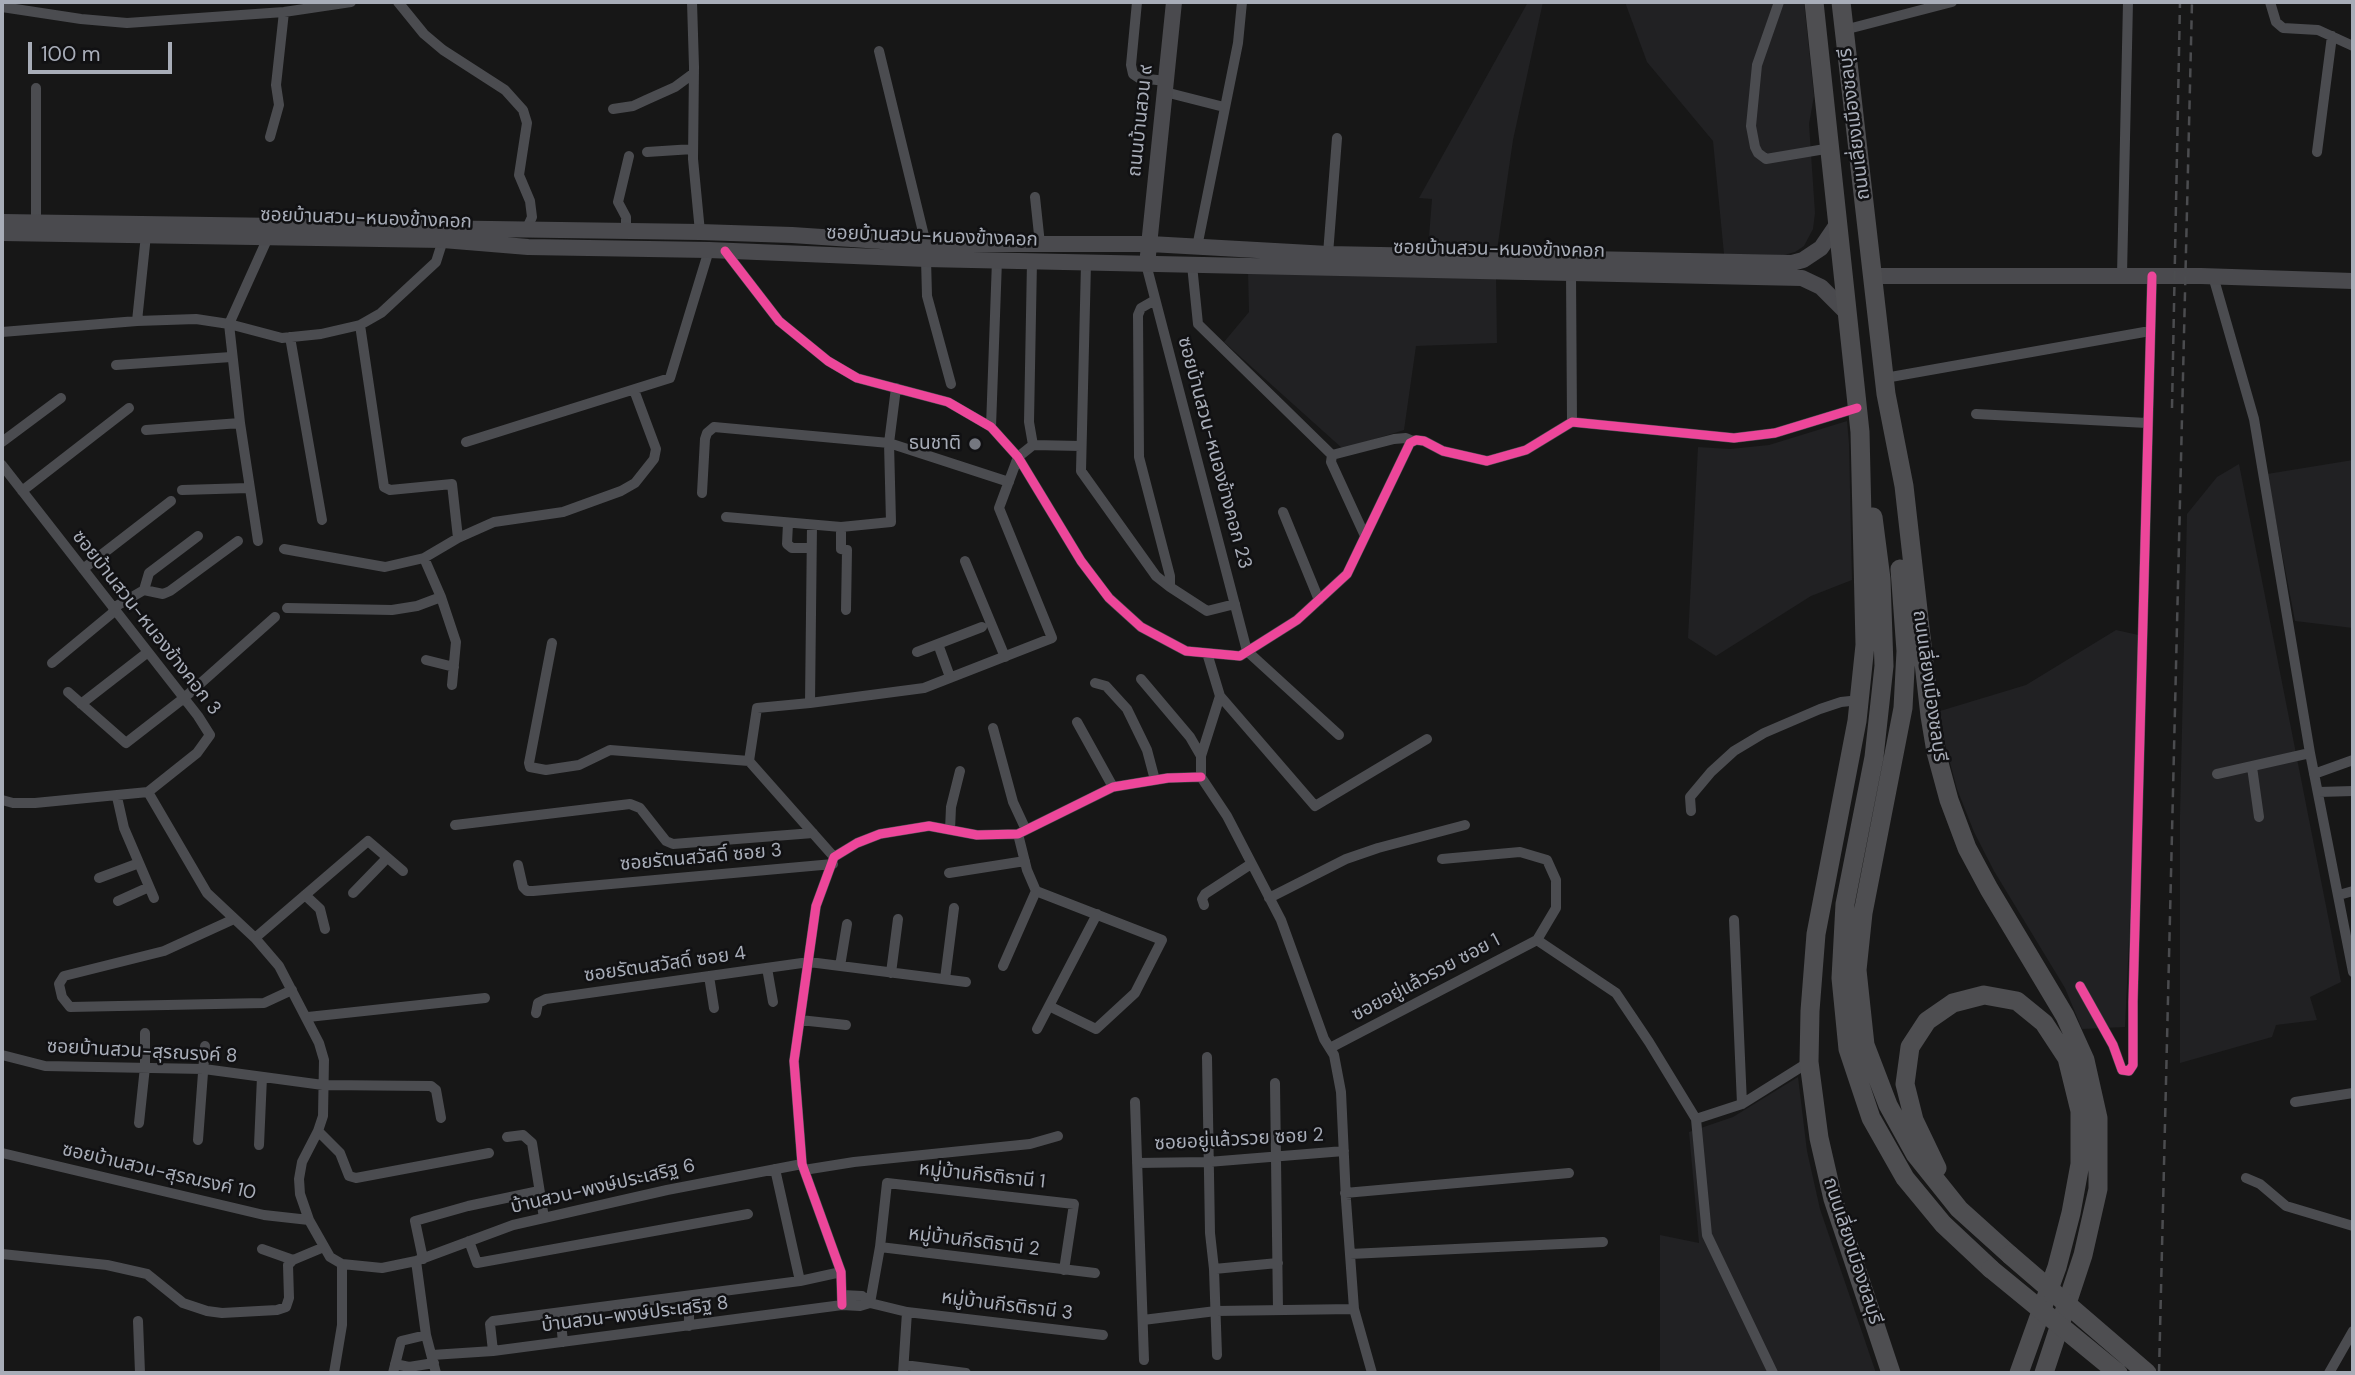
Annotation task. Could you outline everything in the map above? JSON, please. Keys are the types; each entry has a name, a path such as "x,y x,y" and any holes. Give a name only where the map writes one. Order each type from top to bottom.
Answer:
{"highway":[{"name":"ถนนเลี่ยงเมืองชลบุรี","path":"1814,2 1860,432 1865,645 1860,700 1816,934 1809,1062 1819,1138 1833,1199 1891,1373"},
{"name":"ถนนเลี่ยงเมืองชลบุรี","path":"1841,2 1886,386 1904,486 1936,751 1949,800 1967,848 1989,890 2065,1016 2085,1060 2098,1118 2098,1189 2084,1255 2044,1373"},
{"path":"1886,386 1906,651 1903,708 1863,913 1857,970 1865,1045 1888,1105 1915,1154 1959,1209 2147,1373"},
{"path":"1860,432 1881,579 1884,666 1874,757 1845,904 1841,978 1848,1049 1871,1118 1905,1178 1943,1224 1991,1269 2118,1373"},
{"path":"1959,1209 1914,1120 1905,1084 1910,1047 1927,1021 1953,1003 1983,995 2017,1001 2044,1023 2067,1058 2080,1111 2080,1164 2071,1213 2057,1267 2019,1373"}],"main road":[{"name":"ถนนบ้านสวน ๙","path":"1146,264 1174,2"},
{"name":"ซอยบ้านสวน-หนองข้างคอก","path":"2,222 270,231 612,250 926,252 1040,244 1150,244 1328,254 1792,263 1803,260 1821,248 1838,223"},
{"name":"ซอยบ้านสวน-หนองข้างคอก","path":"2,233 146,235 527,228 699,232 997,260 1802,278 1821,287 1847,314"},
{"path":"612,250 620,231"},
{"path":"1873,276 2122,275 2353,281"}],"street":[{"path":"2,7 127,23 284,12 351,2"},
{"path":"398,2 424,34 443,50 505,90 523,110 527,123 519,175 530,201 531,218 527,228"},
{"path":"691,2 693,149 699,232"},
{"path":"1137,2 1131,65 1133,74 1224,107"},
{"path":"1197,247 1238,43 1242,2"},
{"path":"1779,2 1757,65 1751,126 1755,147 1766,159 1831,148"},
{"path":"1844,30 1952,2"},
{"path":"2122,275 2128,2"},
{"path":"2270,2 2276,22 2283,27 2318,30 2353,46"},
{"path":"270,137 279,105 276,85 284,12"},
{"path":"2317,152 2332,36"},
{"path":"879,51 926,252 927,296 951,384"},
{"path":"612,109 634,106 675,87 694,73"},
{"path":"36,88 36,223"},
{"path":"1328,254 1337,138"},
{"path":"647,152 693,149"},
{"path":"620,231 626,217 618,202 629,156"},
{"path":"1035,197 1040,244"},
{"path":"258,541 231,357 229,324 270,231"},
{"path":"137,321 146,235"},
{"path":"2,332 196,319 229,324 282,338 321,334 360,325 391,305 436,262 443,240"},
{"path":"466,442 664,381 671,375 717,250 779,321 818,353 857,379 948,402 991,427 1018,457 1082,561 1109,598 1141,627 1186,652 1240,656 1297,620 1347,574 1410,445 1424,441 1443,451 1487,461 1525,450 1572,422 1734,438 1775,433 1857,408"},
{"path":"991,427 997,260"},
{"path":"1032,261 1029,422 1033,445"},
{"path":"1086,262 1081,471 1156,576 1208,611 1235,604"},
{"name":"ซอยบ้านสวน-หนองข้างคอก 23","path":"1146,264 1247,651"},
{"path":"1192,265 1198,324 1332,455"},
{"path":"1571,273 1572,422"},
{"path":"2080,986 2113,1045 2122,1070 2129,1071 2133,1065 2152,276"},
{"path":"2213,276 2254,419 2310,753 2353,972"},
{"path":"1156,300 1141,308 1138,315 1139,457 1170,576 1170,587"},
{"path":"360,325 384,487 390,490 452,484 458,538"},
{"path":"1886,386 2150,331"},
{"path":"290,337 322,520"},
{"path":"117,365 231,357"},
{"path":"726,517 841,527 891,522 889,443 896,388"},
{"path":"284,549 385,566 424,558 458,538 494,522 563,512 630,487 650,465 656,449 634,390"},
{"path":"2,442 61,398"},
{"path":"22,491 130,408"},
{"path":"1976,414 2147,423"},
{"path":"146,430 240,423"},
{"path":"702,492 705,439 714,427 889,443 1009,482"},
{"path":"1332,455 1394,439 1406,439 1410,445"},
{"path":"749,761 757,708 925,688 1052,638 999,508 1018,457 1033,445 1081,446"},
{"path":"1332,455 1331,462 1366,536"},
{"name":"ซอยบ้านสวน-หนองข้างคอก 3","path":"2,465 184,698 210,736 197,754 148,792"},
{"path":"182,490 249,488"},
{"path":"83,569 172,501"},
{"path":"1283,512 1318,600"},
{"path":"788,523 785,539 787,544 792,548 811,548"},
{"path":"810,703 811,525"},
{"path":"841,527 841,549 847,550 846,610"},
{"path":"52,663 114,609 144,590 149,573 198,536"},
{"path":"144,590 163,594 170,591 238,541"},
{"path":"424,558 456,642 452,685"},
{"path":"965,561 1005,657"},
{"path":"287,608 393,611 441,597"},
{"path":"68,692 126,743 184,698 275,617"},
{"path":"917,652 982,627"},
{"path":"552,643 530,767 546,769 579,765 610,750 749,761 813,833 834,861"},
{"path":"938,644 950,677"},
{"path":"1247,651 1339,735"},
{"path":"81,704 148,652"},
{"path":"1207,653 1220,696 1315,806 1427,739"},
{"path":"426,660 454,667"},
{"path":"1140,680 1190,737 1201,756"},
{"path":"1094,683 1106,686 1127,709 1147,750 1155,780"},
{"path":"1220,696 1201,756 1201,777 1227,816 1282,920 1324,1038 1334,1055 1341,1092 1354,1309 1372,1373"},
{"path":"1691,811 1690,797 1711,772 1734,751 1764,733 1820,709 1841,702 1860,700"},
{"path":"1077,722 1114,787"},
{"path":"993,728 1022,832 1025,861 1036,891 1003,966"},
{"path":"2217,774 2310,753"},
{"path":"2314,774 2353,760"},
{"path":"2252,767 2259,817"},
{"path":"950,830 951,807 960,771"},
{"path":"842,1300 841,1272 803,1167 794,1061 816,906 834,861 858,844 880,834 929,825 977,835 1022,832 1114,787 1155,780 1201,777"},
{"path":"2319,792 2353,791"},
{"path":"2,800 35,803 148,792 207,893 255,938 279,966 308,1017 324,1060 323,1116 302,1162 299,1179 300,1194 309,1220 330,1257 342,1264 342,1325 334,1373"},
{"path":"117,797 124,828 151,893 118,901"},
{"path":"455,825 631,804 640,808 666,841 673,844 813,833"},
{"path":"1269,898 1346,859 1465,825"},
{"path":"255,938 369,841 402,871"},
{"path":"1443,859 1520,852 1546,860 1556,880 1556,908 1537,940 1616,993 1696,1119 1707,1234 1773,1373"},
{"path":"354,893 387,858"},
{"name":"ซอยรัตนสวัสดิ์ ซอย 3","path":"518,865 523,887 527,891 573,889 834,861"},
{"path":"949,873 1025,861"},
{"path":"99,878 139,863"},
{"path":"1204,905 1202,899 1205,894 1251,864"},
{"path":"1036,891 1162,940 1135,993 1096,1029 1049,1006"},
{"path":"2339,895 2353,891"},
{"path":"305,895 320,909 325,929"},
{"path":"945,979 954,908"},
{"path":"1037,1029 1097,914"},
{"path":"234,919 164,951 64,976 59,984 62,997 70,1007 264,1003 292,990"},
{"path":"891,972 898,919"},
{"path":"1734,919 1742,1104"},
{"path":"840,966 847,924"},
{"name":"ซอยอยู่แล้วรวย ซอย 1","path":"1330,1048 1537,940"},
{"name":"ซอยรัตนสวัสดิ์ ซอย 4","path":"536,1013 538,1003 546,999 809,962 967,982"},
{"path":"767,968 773,1002"},
{"path":"709,976 714,1008"},
{"path":"308,1017 485,998"},
{"path":"800,1020 846,1025"},
{"path":"139,1123 145,1067 145,1033"},
{"path":"198,1139 205,1046"},
{"name":"ซอยบ้านสวน-สุรณรงค์ 8","path":"2,1055 45,1066 204,1069 323,1085 431,1086 436,1090 440,1118"},
{"path":"1207,1057 1210,1233 1217,1355"},
{"path":"1696,1119 1742,1104 1809,1062"},
{"path":"259,1145 262,1077"},
{"path":"1275,1083 1278,1310"},
{"path":"2295,1102 2353,1093"},
{"path":"1135,1102 1144,1360"},
{"path":"318,1131 340,1153 349,1176 356,1178 489,1153"},
{"path":"507,1137 523,1135 532,1143 544,1218"},
{"name":"บ้านสวน-พงษ์ประเสริฐ 6","path":"342,1264 382,1268 420,1260 513,1225 775,1169 1030,1144 1058,1136"},
{"name":"ซอยอยู่แล้วรวย ซอย 2","path":"1137,1163 1208,1162 1344,1151"},
{"name":"ซอยบ้านสวน-สุรณรงค์ 10","path":"2,1153 264,1215 309,1220"},
{"path":"775,1169 800,1281"},
{"path":"1345,1193 1569,1173"},
{"path":"2246,1178 2260,1184 2286,1206 2353,1226"},
{"name":"หมู่บ้านกีรติธานี 1","path":"880,1247 887,1184 1074,1204 1064,1270"},
{"path":"434,1364 426,1335 415,1221 468,1206 539,1191"},
{"path":"469,1241 477,1263 748,1214"},
{"path":"1350,1254 1604,1242"},
{"path":"2,1254 107,1265 147,1274 184,1303 206,1311 222,1313 286,1307 289,1298 288,1265 293,1260 324,1247"},
{"path":"870,1303 880,1247"},
{"name":"หมู่บ้านกีรติธานี 2","path":"880,1247 1095,1273"},
{"path":"262,1249 293,1260"},
{"path":"1214,1269 1278,1263"},
{"path":"493,1351 491,1322 800,1281 841,1272"},
{"path":"689,1296 689,1326"},
{"name":"บ้านสวน-พงษ์ประเสริฐ 8","path":"394,1369 434,1364 493,1351 689,1326 842,1300 860,1306 870,1303"},
{"name":"หมู่บ้านกีรติธานี 3","path":"870,1303 907,1312 1103,1335"},
{"path":"1143,1320 1216,1311 1354,1309"},
{"path":"907,1312 903,1369 966,1373"},
{"path":"560,1313 562,1342"},
{"path":"138,1321 140,1373"},
{"path":"2329,1373 2353,1331"},
{"path":"394,1369 401,1341 426,1335"}],"shaded area":[{"path":"1528,2 1543,2 1513,140 1497,250 1428,249 1432,199 1419,198"},
{"path":"1625,2 1804,2 1814,96 1809,124 1815,213 1813,229 1804,246 1784,255 1724,254 1713,141 1647,62"},
{"path":"1248,271 1496,276 1497,343 1416,346 1404,430 1343,449 1224,342 1249,312"},
{"path":"1847,421 1852,580 1811,596 1716,656 1688,638 1698,447 1730,449 1769,445"},
{"path":"2353,460 2353,628 2295,621 2267,474"},
{"path":"2239,464 2341,982 2310,997 2317,1020 2276,1025 2272,1037 2180,1063 2180,815 2187,514 2217,477"},
{"path":"2116,630 2143,636 2125,1027 2082,1029 2065,988 1994,871 1974,832 1957,789 1945,744 1940,711 2026,685"},
{"path":"1798,1077 1807,1151 1820,1209 1876,1373 1660,1373 1660,1235 1699,1243 1689,1132 1733,1117"}],"railway":[{"path":"2172,408 2180,2"},
{"path":"2159,1373 2192,2"}],"cycle path":[{"path":"725,251 779,321 828,361 857,378 948,402 991,427 1018,457 1081,561 1109,598 1141,627 1186,651 1240,656 1297,620 1309,609 1347,574 1410,443 1416,440 1443,451 1487,461 1526,450 1572,422 1734,438 1775,433 1857,408"},
{"path":"2080,986 2113,1045 2122,1070 2129,1071 2133,1065 2152,276"},
{"path":"842,1305 841,1272 802,1164 794,1061 816,906 834,857 857,843 880,834 929,826 977,835 1018,834 1113,787 1168,778 1201,777"}],"place":[{"name":"ธนชาติ","path":"975,444"}]}
